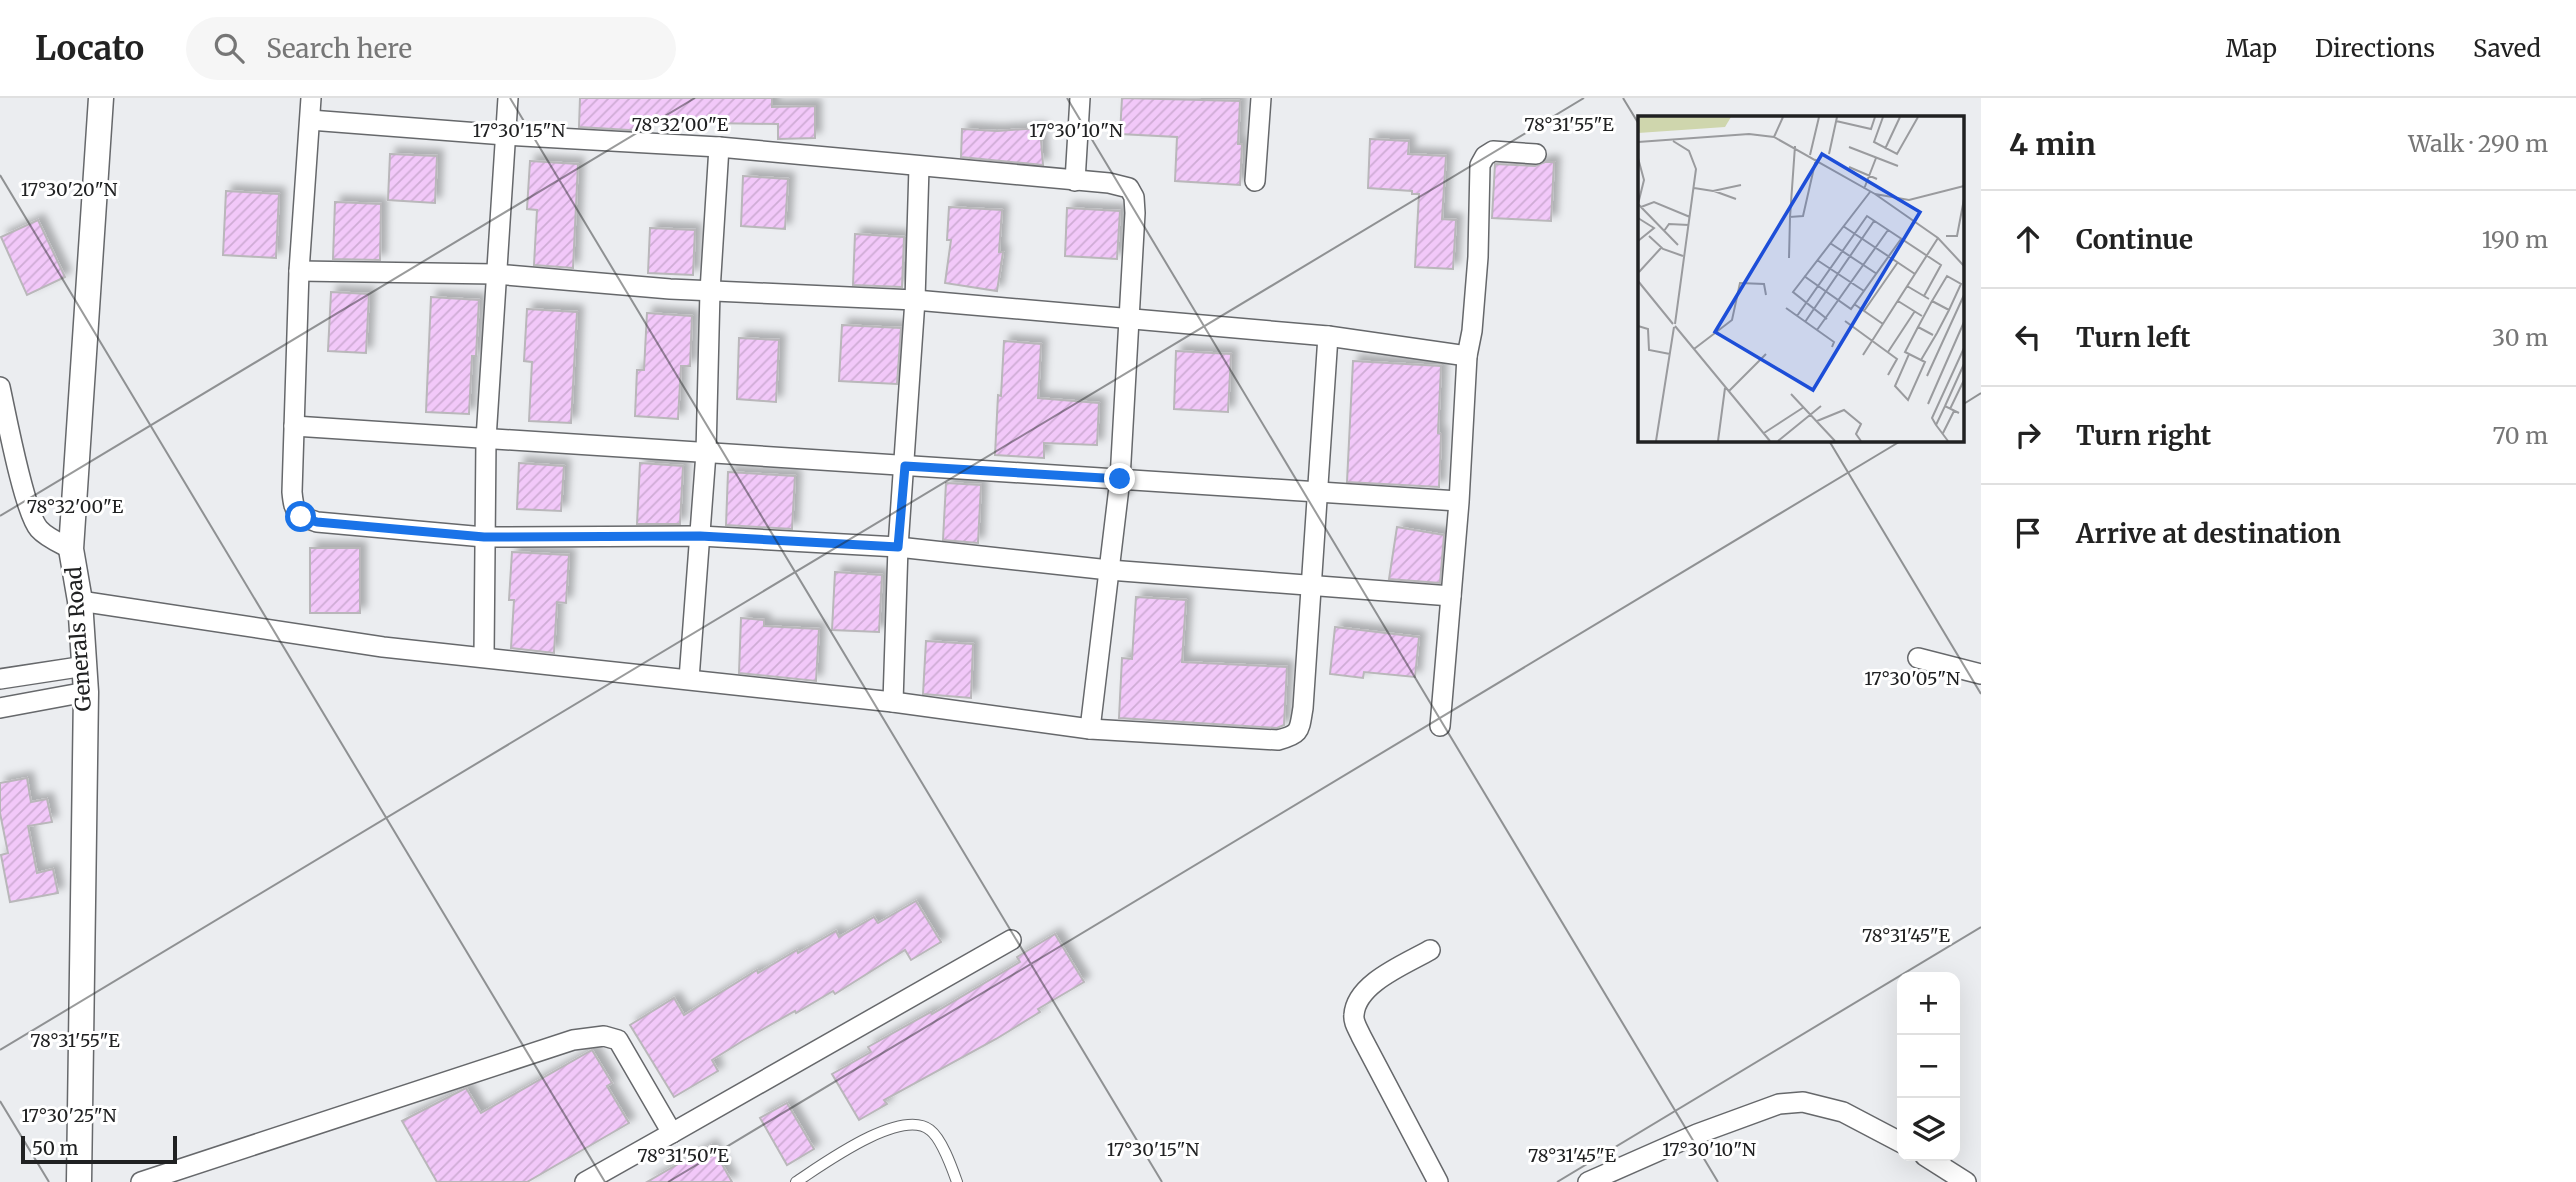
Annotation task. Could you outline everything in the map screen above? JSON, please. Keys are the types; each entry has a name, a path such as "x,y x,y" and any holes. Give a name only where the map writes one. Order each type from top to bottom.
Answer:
{"street":[{"name":"Generals Road","path":"79,1182 86,692 80,601 71,549 101,98"},
{"path":"311,98 299,271 292,492 294,509 301,517 317,522 484,537 700,536 898,547 1109,570 1451,596"},
{"path":"484,656 486,439 508,98"},
{"path":"1075,181 1080,98"},
{"path":"1255,181 1261,98"},
{"path":"310,120 505,135 719,147 1122,185 1129,188 1134,197 1135,213 1120,479 1090,729"},
{"path":"689,679 706,453 710,291 719,147"},
{"path":"1440,726 1467,356 1472,331 1478,257 1480,166 1485,156 1493,151 1536,154"},
{"path":"893,702 898,547 915,300 919,167"},
{"path":"299,271 495,274 710,291 915,300 1328,336 1467,356"},
{"path":"80,601 383,647 893,702 1090,729 1278,740 1293,736 1300,730 1303,708 1328,336"},
{"path":"0,387 27,503 36,526 46,536 71,549"},
{"path":"294,426 1458,501"},
{"path":"1918,658 1981,674"},
{"path":"0,679 85,666"},
{"path":"0,708 86,692"},
{"path":"585,1182 1011,940"},
{"path":"1430,950 1371,985 1361,994 1354,1016 1360,1036 1438,1182"},
{"path":"141,1182 573,1040 604,1036 618,1040 672,1133"},
{"path":"1588,1182 1708,1130 1779,1104 1803,1102 1843,1112 1897,1140"},
{"path":"1933,1161 1966,1182"}],"lane":[{"path":"796,1182 889,1128 903,1124 920,1124 932,1131 957,1182"}],"building":[{"path":"580,98 772,98 772,107 815,106 815,138 778,139 778,124 647,122 646,131 579,127"},
{"path":"1122,98 1240,101 1240,185 1175,181 1177,137 1120,134"},
{"path":"1040,128 1043,165 961,157 962,129 997,131"},
{"path":"1370,139 1409,141 1408,154 1446,156 1442,219 1456,220 1453,269 1415,267 1419,194 1412,194 1412,191 1368,188"},
{"path":"390,154 437,156 435,203 388,200"},
{"path":"530,161 578,164 573,268 534,265 537,210 527,209"},
{"path":"1554,162 1551,221 1492,218 1495,164 1535,166"},
{"path":"743,176 788,179 785,229 741,226"},
{"path":"226,191 279,194 276,258 223,255"},
{"path":"335,202 381,204 380,260 333,259"},
{"path":"949,207 1002,210 999,252 1003,252 997,291 945,283 951,240 947,240"},
{"path":"1067,208 1120,211 1117,259 1065,256"},
{"path":"38,220 65,277 27,295 1,237"},
{"path":"650,228 695,230 693,275 648,273"},
{"path":"855,234 904,237 902,287 853,285"},
{"path":"331,292 369,294 366,353 328,351"},
{"path":"431,297 479,300 469,414 426,412"},
{"path":"527,309 577,312 571,423 529,421 532,362 524,361"},
{"path":"647,313 692,316 690,366 681,366 678,419 635,416 637,370 644,370"},
{"path":"842,325 901,328 897,384 839,381"},
{"path":"739,338 779,340 776,402 737,399"},
{"path":"1004,341 1041,344 1038,398 1099,403 1097,445 1044,443 1044,458 995,455"},
{"path":"1176,351 1231,354 1228,412 1174,409"},
{"path":"1353,361 1441,366 1439,487 1347,482"},
{"path":"519,463 564,466 561,511 517,509"},
{"path":"640,463 683,466 680,524 637,524"},
{"path":"728,472 795,476 792,529 726,525"},
{"path":"946,483 981,485 978,543 943,540"},
{"path":"1397,527 1444,535 1440,583 1389,579"},
{"path":"310,548 360,548 360,613 310,613"},
{"path":"512,552 569,555 566,603 557,602 554,653 511,648 514,600 509,600"},
{"path":"835,572 882,575 879,632 832,630"},
{"path":"1136,597 1186,600 1182,662 1287,667 1284,725 1277,728 1119,718 1122,658 1132,659"},
{"path":"741,618 764,620 764,626 819,629 816,681 739,673"},
{"path":"1335,627 1419,637 1415,677 1364,672 1363,678 1330,674"},
{"path":"926,641 973,644 971,698 923,694"},
{"path":"27,778 31,802 47,799 52,822 28,826 37,873 53,869 58,893 10,902 1,855 8,853 0,813 0,783"},
{"path":"916,901 941,942 911,960 905,950 835,994 833,991 744,1040 712,1060 718,1071 674,1097 630,1025 674,998 684,1015 757,970 758,973 797,950 798,953 836,931 839,937 874,917 878,923"},
{"path":"1055,934 1084,982 1038,1009 1040,1012 996,1039 884,1100 887,1104 859,1120 832,1074 871,1052 868,1047 931,1012 932,1014 1020,962 1017,957"},
{"path":"592,1050 612,1083 607,1086 629,1123 527,1182 437,1182 402,1121 466,1088 481,1113"},
{"path":"787,1103 814,1149 787,1165 760,1118"},
{"path":"711,1145 732,1182 647,1182"}],"route":[{"path":"301,517 317,522 484,537 700,536 898,547 905,466 1120,479"}]}
